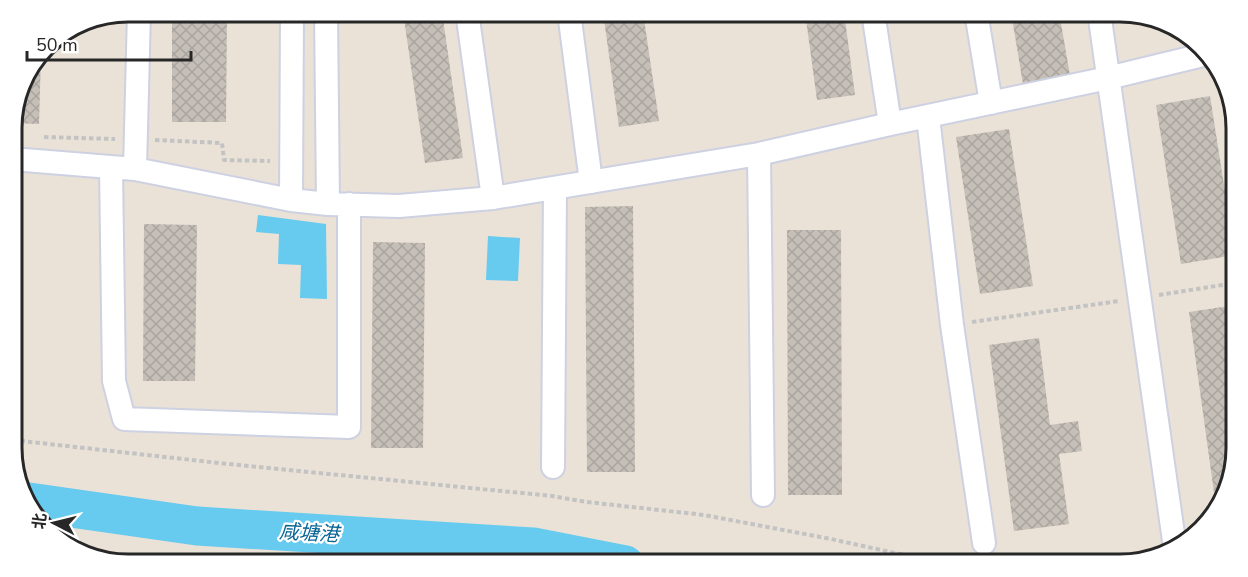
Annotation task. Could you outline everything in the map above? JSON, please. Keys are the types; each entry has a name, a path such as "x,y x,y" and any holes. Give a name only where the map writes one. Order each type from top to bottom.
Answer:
{"street":[{"path":"875,22 890,124"},
{"path":"978,22 991,103"},
{"path":"1100,22 1174,539"},
{"path":"135,169 139,23"},
{"path":"291,200 292,23"},
{"path":"111,168 114,381 124,419 349,427 339,204 327,23"},
{"path":"468,23 493,198"},
{"path":"570,23 591,182"},
{"path":"23,160 135,169 291,200 339,204 399,206 493,198 759,154 1197,57"},
{"path":"928,117 952,325 984,543"},
{"path":"759,154 763,495"},
{"path":"553,467 555,189"}],"path":[{"path":"952,325 1226,285"},
{"path":"22,441 552,496 704,515 900,554"}],"water":[{"path":"258,215 326,224 327,299 300,298 301,265 278,264 279,234 256,232"},
{"path":"488,236 520,238 518,281 486,280"}],"building":[{"path":"645,22 659,121 619,127 604,23"},
{"path":"806,22 845,22 855,95 817,100"},
{"path":"1013,22 1061,22 1071,81 1024,90"},
{"path":"172,23 227,23 226,122 172,122"},
{"path":"405,23 444,23 463,158 425,163"},
{"path":"41,70 39,124 23,122 28,95"},
{"path":"1210,96 1226,198 1226,256 1181,264 1156,105"},
{"path":"1009,129 1033,286 980,294 956,137"},
{"path":"633,206 635,472 587,472 585,207"},
{"path":"144,224 197,225 195,381 143,381"},
{"path":"787,230 841,230 842,495 788,495"},
{"path":"373,242 425,243 423,448 371,448"},
{"path":"1226,306 1226,448 1222,476 1214,494 1189,312"},
{"path":"1039,338 1050,425 1078,421 1082,451 1059,454 1069,524 1014,531 989,345"}],"waterway":[{"name":"咸塘港","path":"38,503 197,526 533,547 569,554"}]}
